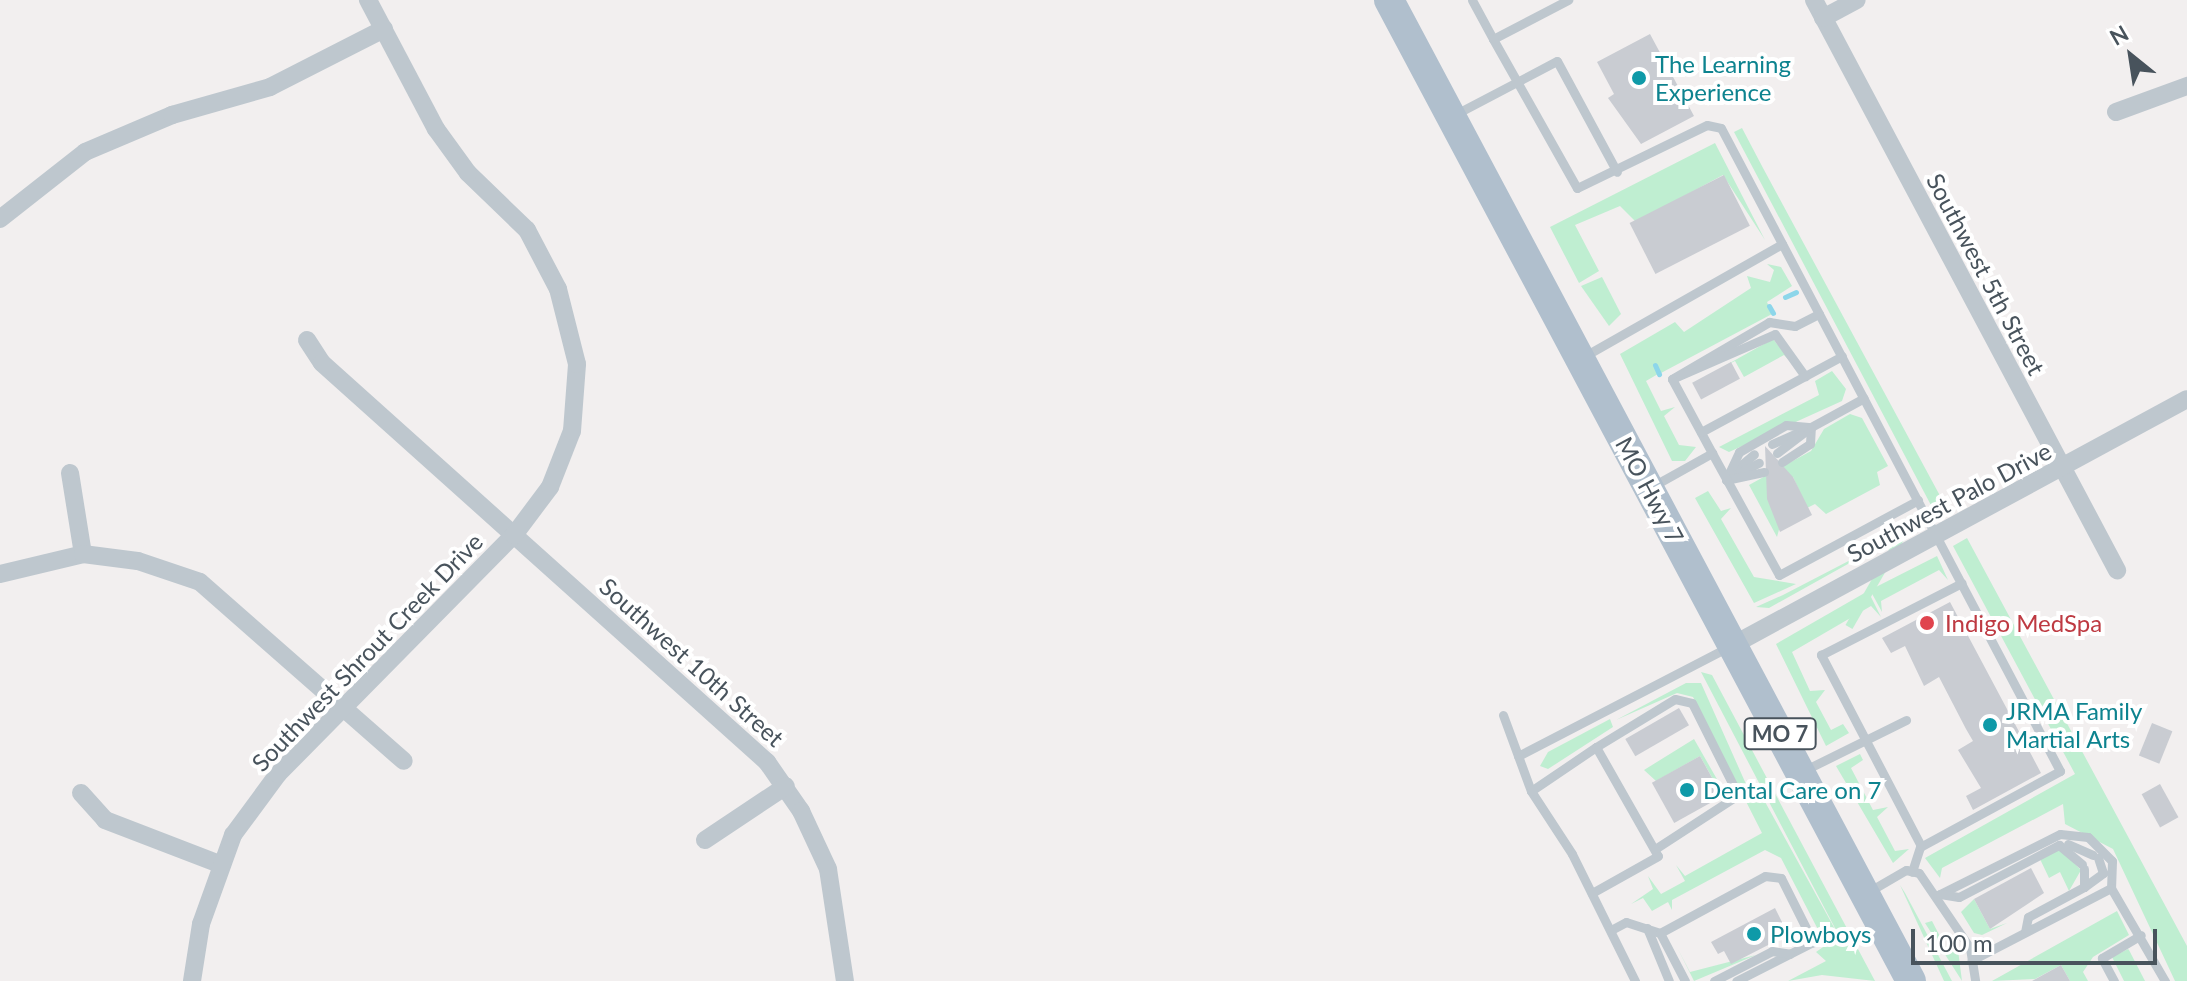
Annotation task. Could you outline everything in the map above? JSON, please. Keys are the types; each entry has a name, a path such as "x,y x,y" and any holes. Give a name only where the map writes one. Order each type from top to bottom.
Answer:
{"main road":[{"name":"MO Hwy 7","path":"1389,0 1911,981"}],"street":[{"path":"368,0 436,129 468,173 527,230 558,289 577,364 572,431 550,487 514,535"},
{"name":"Southwest 5th Street","path":"1814,0 2117,570"},
{"path":"1823,18 1857,0"},
{"path":"0,219 96,146 172,115 270,87 384,29"},
{"path":"2116,112 2187,86"},
{"name":"Southwest 10th Street","path":"307,340 322,363 744,736 786,786 828,869 845,981"},
{"name":"Southwest Palo Drive","path":"1733,645 2187,399"},
{"path":"70,473 83,554"},
{"name":"Southwest Shrout Creek Drive","path":"192,981 201,924 233,835 278,774 514,535"},
{"path":"0,574 83,554 138,561 200,582 404,761"},
{"path":"705,840 786,786"},
{"path":"81,793 105,820 222,865"}],"lane":[{"path":"1472,0 1577,188 1715,125 1842,356 2060,771 1921,846 1912,872 1865,893"},
{"path":"1493,39 1568,0"},
{"path":"1451,117 1557,61 1617,172"},
{"path":"1580,359 1782,244"},
{"path":"1672,379 1769,322 1795,326 1819,314"},
{"path":"1672,379 1775,334 1805,376"},
{"path":"1701,432 1842,356"},
{"path":"1672,379 1779,575 1918,500"},
{"path":"1811,427 1810,444 1777,453 1811,427 1864,398"},
{"path":"1726,480 1739,452 1791,424 1811,427"},
{"path":"1648,488 1712,453"},
{"path":"1726,480 1759,463 1726,480"},
{"path":"1921,846 1821,655 1962,583"},
{"path":"1518,756 1733,645"},
{"path":"1531,791 1675,699 1692,703 1738,795 1655,849"},
{"path":"1503,715 1531,791 1592,893 1635,981"},
{"path":"1800,773 1906,720"},
{"path":"1592,893 1658,856 1596,747"},
{"path":"1940,894 2060,834 2088,837 2105,849 2115,870 2111,888 2165,981"},
{"path":"2064,844 2083,867 2084,887"},
{"path":"1940,894 1959,897 2064,844 2095,856 2103,873 2084,887 2028,917 2025,932"},
{"path":"1912,872 1940,894 1972,960 1975,981"},
{"path":"1660,933 1765,876 1781,878 1813,942 1736,981"},
{"path":"1972,960 2111,888"},
{"path":"1611,930 1626,922 1660,933 1685,981"},
{"path":"1647,928 1669,981"},
{"path":"2114,981 2102,958 2141,935"},
{"path":"1714,981 1772,951 1790,954"}],"green space":[{"path":"1742,128 1945,505 1933,509 1734,132"},
{"path":"1715,143 1765,240 1723,175 1636,222 1620,206 1575,225 1599,271 1579,283 1550,227"},
{"path":"1767,264 1781,267 1792,286 1767,302 1772,314 1661,373 1655,365 1658,374 1646,381 1661,411 1675,407 1664,416 1679,445 1696,447 1685,461 1672,461 1620,354 1675,322 1684,332 1751,288 1747,276 1770,282 1774,270"},
{"path":"1602,277 1621,314 1609,326 1581,286"},
{"path":"1773,339 1793,364 1784,355 1744,377 1735,361 1719,369"},
{"path":"1832,371 1846,389 1842,401 1729,452 1719,447 1819,395 1815,381"},
{"path":"1850,414 1862,418 1888,466 1877,472 1880,485 1826,514 1815,504 1807,508 1793,477 1777,537 1749,485 1811,451 1824,429"},
{"path":"1708,491 1721,511 1731,508 1721,519 1754,577 1796,584 1754,603 1695,498"},
{"path":"1909,515 1916,519 1852,629 1846,625"},
{"path":"1916,526 1769,608 1756,607 1783,595"},
{"path":"1967,538 2187,946 2187,981 2175,981 2113,849 2065,824 2063,804 1942,868 1940,878 1925,858 2075,774 1953,546"},
{"path":"1937,556 1948,580 1939,570 1881,601 1882,612 1870,590"},
{"path":"1868,591 1881,617 1871,606 1792,652 1810,691 1825,690 1816,702 1831,730 1843,724 1849,733 1826,746 1776,644"},
{"path":"1701,672 1712,675 1875,981 1822,975 1788,981 1826,961 1816,952 1826,945 1781,858 1765,850 1672,900 1672,910 1668,902 1652,911 1643,898 1631,904 1653,889 1648,876 1661,894 1685,881 1676,865 1685,876 1762,833 1693,697 1677,693 1616,720 1686,683 1701,683 1746,784 1753,780 1847,951"},
{"path":"1610,719 1613,727 1548,769 1540,766 1548,752"},
{"path":"1694,739 1726,795 1723,797 1700,756 1656,781 1644,770"},
{"path":"1860,754 1863,760 1851,768 1873,810 1888,807 1877,817 1895,851 1909,849 1893,863 1836,766"},
{"path":"2060,849 2081,870 2069,891 2060,872 2049,878 2040,859"},
{"path":"1900,885 1905,893 1952,981 1944,981"},
{"path":"1974,899 1990,929 2007,923 1982,935 1974,933 1961,912"},
{"path":"2117,911 2129,935 2093,957 2083,972 2088,981 2070,981 2061,965 2035,979 1992,981"},
{"path":"1932,921 1946,948 1958,950 1962,981 1925,923"},
{"path":"1678,949 1690,972 1756,955 1694,981"},
{"path":"2128,949 2145,981 2124,981 2112,957"}],"building":[{"name":"The Learning Experience","path":"1650,34 1694,116 1641,144 1608,98 1614,94 1597,62"},
{"path":"1724,175 1750,226 1655,274 1630,223"},
{"path":"1731,362 1740,379 1701,399 1692,383"},
{"path":"1765,446 1793,477 1812,515 1780,532 1767,499"},
{"path":"1950,602 2041,773 1973,810 1966,796 1981,788 1958,750 1973,741 1939,677 1924,686 1905,646 1891,653 1882,638"},
{"path":"1679,708 1689,725 1635,756 1625,739"},
{"path":"2152,723 2172,731 2159,764 2139,755"},
{"name":"Dental Care on 7","path":"1700,756 1722,796 1674,823 1652,783"},
{"path":"2160,784 2178,817 2160,827 2142,794"},
{"path":"2031,868 2044,893 1990,929 1974,899"},
{"name":"Plowboys","path":"1775,908 1786,930 1776,941 1731,964 1724,951 1718,954 1711,942"},
{"path":"2061,965 2070,981 2032,981"}],"waterway":[{"path":"1785,297 1796,292"},
{"path":"1769,306 1773,313"},
{"path":"1655,365 1659,374"}],"place":[{"name":"The Learning Experience","path":"1639,78"},
{"name":"Indigo MedSpa","path":"1927,623"},
{"name":"JRMA Family Martial Arts","path":"1990,725"},
{"name":"Dental Care on 7","path":"1687,790"},
{"name":"Plowboys","path":"1754,934"}]}
